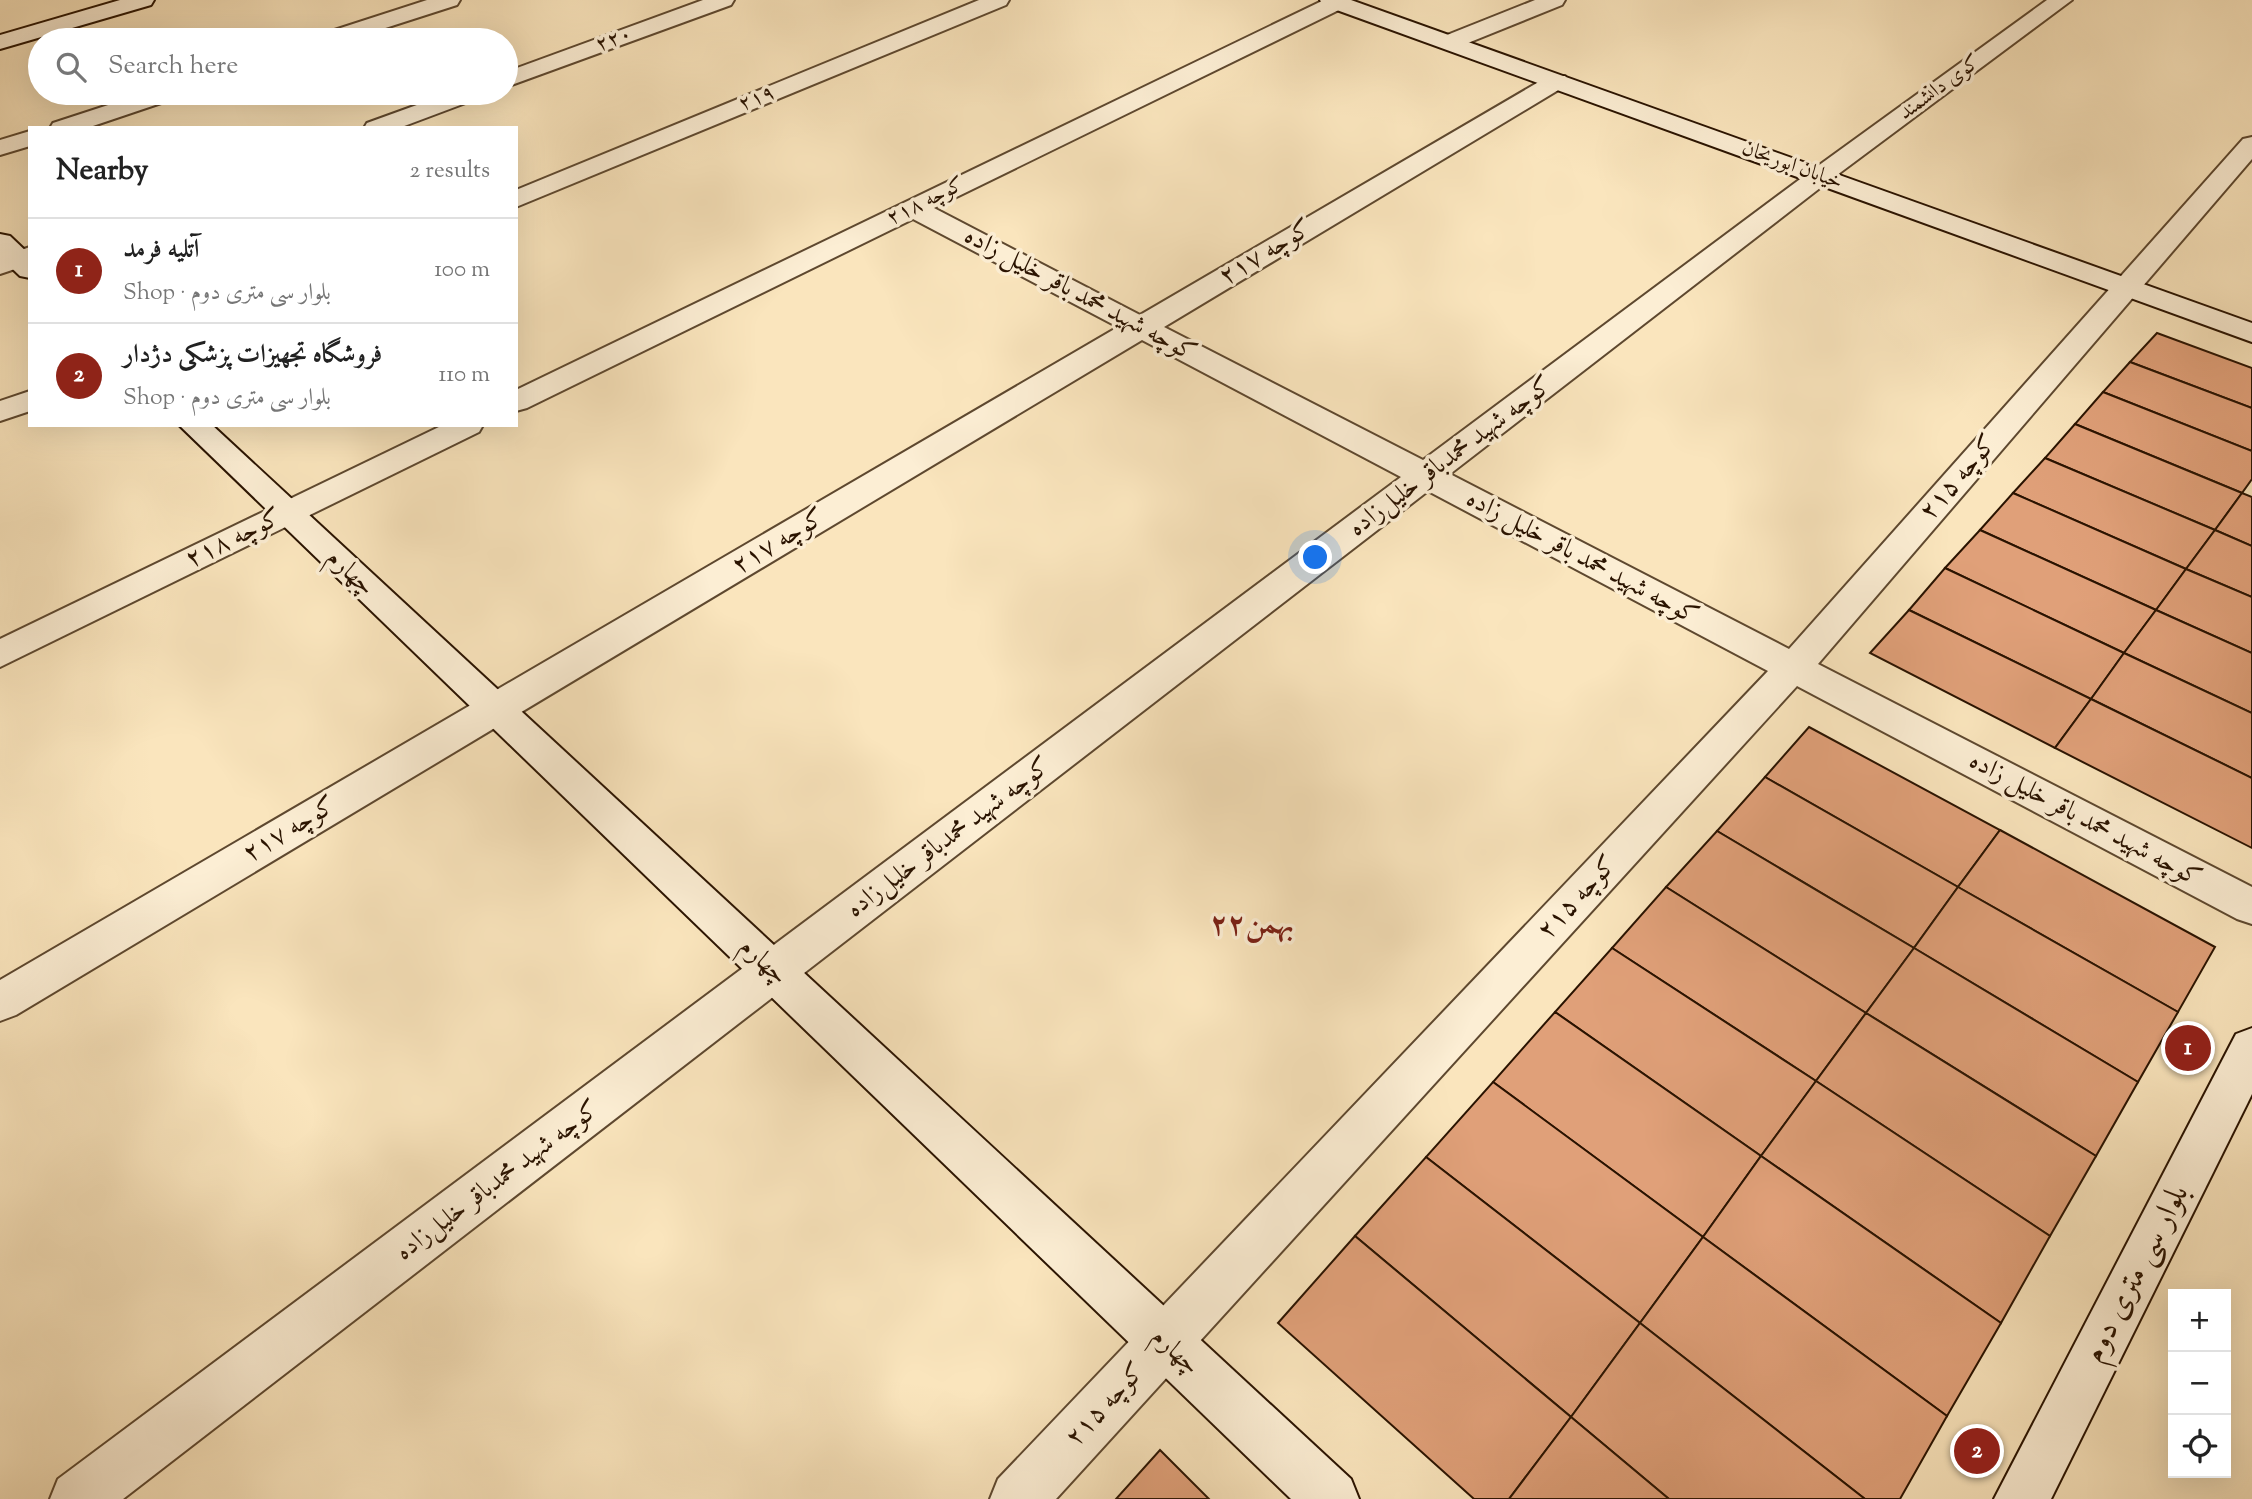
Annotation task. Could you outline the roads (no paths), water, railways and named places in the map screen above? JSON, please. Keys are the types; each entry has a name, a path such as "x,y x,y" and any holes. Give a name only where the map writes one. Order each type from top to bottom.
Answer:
{"street":[{"path":"48,28 143,0"},
{"path":"364,28 449,0"},
{"name":"۲۲۰","path":"518,76 723,0"},
{"name":"۲۱۹","path":"518,198 998,0"},
{"path":"1450,42 1554,0"},
{"name":"کوی دانشمند","path":"1820,176 2061,0"},
{"name":"خیابان ابوریحان","path":"1334,1 2252,333"},
{"name":"کوچه ۲۱۸","path":"518,401 1334,1"},
{"path":"0,42 28,34"},
{"name":"کوچه ۲۱۷","path":"0,1002 1557,81"},
{"path":"68,126 132,105"},
{"path":"381,126 438,105"},
{"path":"0,148 28,139"},
{"name":"کوچه ۲۱۵","path":"1018,1499 1793,668 2252,144"},
{"name":"کوچه شهید محمدباقر خلیل‌زاده","path":"78,1499 1820,176"},
{"name":"کوچه شهید محمد باقر خلیل زاده","path":"913,208 2252,907"},
{"path":"0,412 28,401"},
{"name":"چهارم","path":"196,427 1331,1499"},
{"name":"کوچه ۲۱۸","path":"0,654 464,427"},
{"name":"بلوار سی متری دوم","path":"2022,1499 2252,1048"}],"place":[{"name":"آتلیه فرمد","path":"2188,1048"},
{"name":"فروشگاه تجهیزات پزشکی دژدار","path":"1977,1451"}],"district":[{"name":"۲۲بهمن","path":"1252,925"}]}
